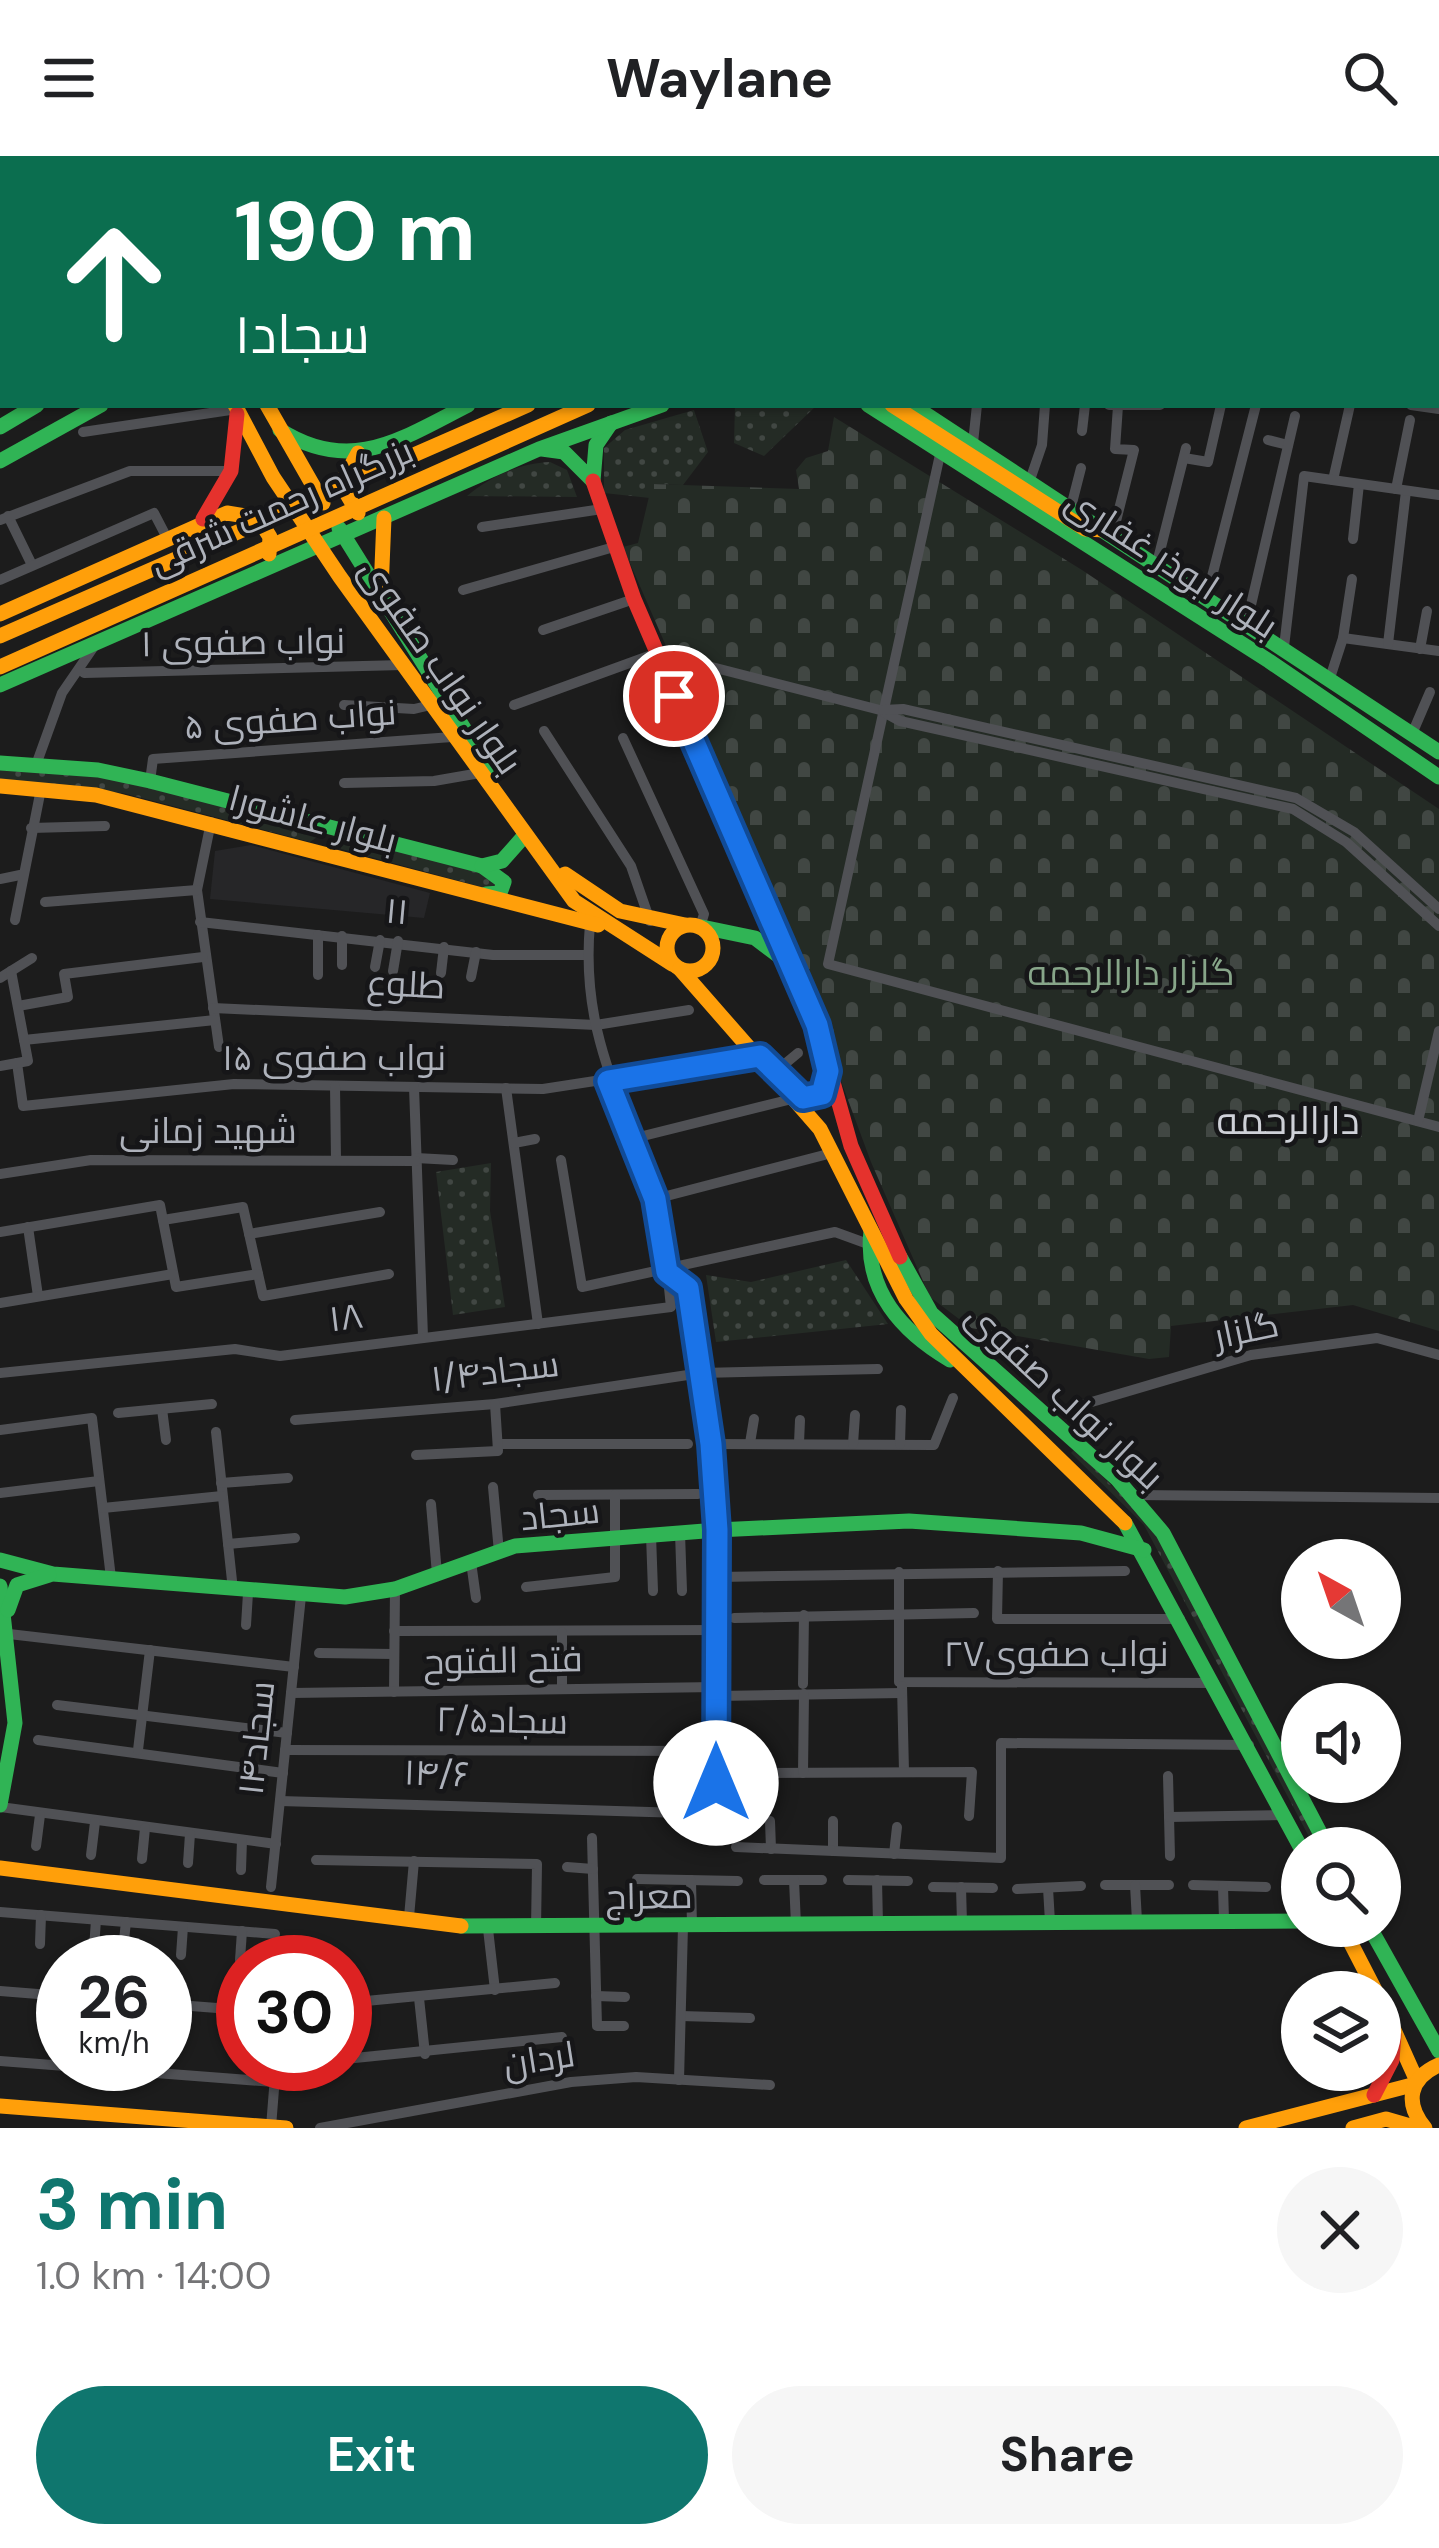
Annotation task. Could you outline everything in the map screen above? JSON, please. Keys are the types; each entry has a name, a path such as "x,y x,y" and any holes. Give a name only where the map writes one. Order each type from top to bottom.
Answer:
{"main road":[{"path":"0,427 32,408"},
{"path":"0,461 96,408"},
{"path":"193,527 209,514 230,471 236,408"},
{"name":"بلوار نواب صفوی","path":"237,408 273,477 403,665 585,897 650,921 741,935"},
{"name":"بلوار نواب صفوی","path":"269,408 382,600 452,737 574,901 598,925 676,967 776,1072 820,1129 869,1238 917,1317 1107,1504 1144,1550 1290,1827"},
{"path":"280,430 310,453 358,453 461,408"},
{"path":"418,452 495,408"},
{"name":"بزرگراه رحمت شرقی","path":"0,636 522,408"},
{"name":"بزرگراه رحمت شرقی","path":"0,667 581,408"},
{"path":"0,686 539,449 652,408"},
{"name":"بلوار ابوذر غفاری","path":"873,408 1433,773"},
{"path":"897,408 1085,529 1111,532"},
{"name":"بلوار ابوذر غفاری","path":"922,411 1439,750"},
{"path":"614,420 596,445 593,481 634,599 743,859 760,912 755,926 741,935"},
{"path":"539,449 564,452 593,481"},
{"path":"358,453 342,475 343,492 360,515 384,518"},
{"path":"0,614 236,512 258,518 269,533 270,551 246,577"},
{"path":"382,600 384,518"},
{"path":"112,564 139,564 156,578 158,602 139,623"},
{"path":"1433,773 1439,750"},
{"name":"بلوار عاشورا","path":"0,763 150,781 482,866"},
{"name":"بلوار عاشورا","path":"0,786 96,795 598,925"},
{"path":"322,852 328,826"},
{"path":"482,866 502,861 525,836"},
{"name":"بلوار نواب صفوی","path":"743,859 824,1046 841,1120 922,1302 1132,1495 1173,1549 1317,1827"},
{"path":"477,894 496,895 504,887 500,875 482,866"},
{"path":"693,926 713,944 711,958 701,969 676,967 666,944 673,932 693,926"},
{"path":"741,935 767,943 796,976"},
{"path":"793,1094 808,1099 826,1089 824,1046"},
{"path":"820,1129 826,1114 841,1120"},
{"path":"1054,1455 1071,1436"},
{"path":"1081,1533 1100,1519 1107,1504"},
{"name":"سجاد","path":"53,1574 345,1597 395,1589 500,1552 651,1535 908,1521 1081,1533 1144,1550"},
{"path":"4,1564 53,1574"},
{"path":"4,1564 21,1575 6,1585"},
{"path":"6,1585 53,1574"},
{"path":"0,1806 7,1739 6,1585"},
{"name":"معراج","path":"0,1868 488,1929 1281,1921"},
{"path":"1381,1947 1439,2051"},
{"path":"1401,2037 1413,2045 1427,2030"},
{"path":"1401,2047 1414,2082 1410,2107 1421,2128"},
{"path":"1246,2128 1373,2096 1414,2082 1439,2065"},
{"path":"1373,2096 1376,2091"},
{"path":"1373,2096 1382,2108 1383,2120"},
{"path":"0,2106 83,2120 286,2128"},
{"path":"1353,2128 1383,2120 1421,2128"}],"street":[{"path":"83,432 230,408"},
{"path":"973,443 977,408"},
{"path":"1030,480 1042,445 1045,408"},
{"path":"1082,431 1084,408"},
{"path":"1111,532 1134,450 1115,449 1118,408"},
{"path":"1157,563 1185,453 1208,462 1220,408"},
{"path":"1207,596 1255,408"},
{"path":"1333,480 1349,408"},
{"path":"1247,622 1295,416"},
{"path":"1388,644 1410,420"},
{"path":"1268,440 1288,445"},
{"path":"940,450 827,964 1439,1126"},
{"path":"1071,507 1082,468"},
{"path":"32,565 4,518 130,472 230,471"},
{"path":"1284,647 1304,476 1439,495"},
{"path":"1353,539 1360,484"},
{"path":"482,527 602,509"},
{"path":"0,580 154,514 167,538"},
{"path":"463,590 614,547"},
{"path":"1330,678 1343,638 1352,579"},
{"path":"543,630 634,599"},
{"path":"1420,649 1427,611"},
{"path":"1343,638 1439,652"},
{"path":"36,765 62,693 98,642"},
{"path":"514,705 657,653 880,710 900,721 1294,809 1346,842 1439,926"},
{"name":"نواب صفوی ۱","path":"84,673 403,665"},
{"path":"1412,734 1430,692"},
{"path":"344,705 414,710 429,694"},
{"path":"880,710 903,709 1296,798 1354,832 1439,909"},
{"path":"544,731 631,866 650,921"},
{"name":"نواب صفوی ۵","path":"150,781 153,758 452,737"},
{"path":"622,738 704,914 693,926"},
{"path":"344,783 434,781 479,773"},
{"path":"15,920 40,789"},
{"path":"211,822 197,890 219,1047"},
{"path":"31,828 105,826"},
{"path":"0,879 20,875"},
{"path":"45,902 197,890"},
{"name":"۱۱","path":"200,922 476,952 587,955"},
{"path":"598,925 587,955 608,1081 655,1199 667,1272 688,1288 701,1373 717,1530 716,1751"},
{"path":"318,934 318,975"},
{"path":"342,936 342,964"},
{"path":"376,967 380,940"},
{"path":"392,971 398,941"},
{"path":"441,973 444,946"},
{"path":"470,977 476,952"},
{"path":"18,1006 68,997 64,974 203,957"},
{"path":"0,1066 28,1061 18,1006 6,975 32,958"},
{"name":"طلوع","path":"24,1040 214,1014 596,1025 689,1010"},
{"path":"1418,1121 1439,1030"},
{"path":"776,1072 798,1053"},
{"name":"نواب صفوی ۱۵","path":"17,1063 23,1106 234,1084 506,1088 608,1081 760,1056"},
{"path":"335,1086 336,1160"},
{"path":"414,1087 423,1337"},
{"path":"506,1088 514,1143 513,1187 526,1231 538,1324"},
{"path":"631,1139 732,1115 793,1094"},
{"path":"514,1143 535,1139"},
{"path":"655,1199 832,1153"},
{"name":"شهید زمانی","path":"0,1174 91,1160 453,1160"},
{"path":"561,1160 582,1287 836,1232 869,1238"},
{"path":"0,1232 160,1205 176,1286 258,1274"},
{"path":"163,1220 243,1207 262,1296 389,1274"},
{"path":"249,1234 380,1212"},
{"path":"28,1227 38,1296"},
{"path":"511,1232 526,1231"},
{"name":"۱۸","path":"0,1373 235,1349 280,1356 671,1307 667,1272"},
{"path":"7,1302 173,1274"},
{"path":"517,1277 532,1276"},
{"name":"گلزار","path":"1068,1409 1251,1355 1377,1338 1439,1355"},
{"name":"۱/۴سجاد","path":"295,1420 495,1404 701,1373 878,1369"},
{"path":"711,1444 934,1444 953,1398"},
{"path":"118,1413 212,1404"},
{"path":"495,1404 498,1448"},
{"path":"162,1408 166,1440"},
{"path":"900,1444 901,1410"},
{"path":"854,1444 855,1415"},
{"path":"0,1430 92,1418 112,1578"},
{"path":"750,1443 754,1419"},
{"path":"799,1443 800,1420"},
{"path":"215,1432 228,1544 246,1625"},
{"path":"416,1455 498,1448 688,1444"},
{"path":"103,1508 288,1478"},
{"path":"0,1493 99,1481"},
{"path":"493,1487 500,1552"},
{"path":"538,1495 698,1494"},
{"path":"526,1587 615,1577 615,1495"},
{"path":"1132,1495 1439,1498"},
{"path":"431,1504 437,1574"},
{"path":"680,1533 682,1591"},
{"path":"651,1535 652,1591"},
{"path":"228,1544 295,1538"},
{"path":"472,1562 476,1598"},
{"path":"899,1571 904,1772"},
{"path":"998,1571 997,1619 1180,1618"},
{"path":"717,1577 1125,1571"},
{"path":"394,1692 395,1589"},
{"name":"۱۴سجاد","path":"271,1887 301,1596"},
{"path":"734,1618 974,1613"},
{"path":"803,1773 804,1616"},
{"path":"6,1624 150,1650 294,1667"},
{"path":"394,1631 717,1630"},
{"path":"562,1632 562,1689"},
{"path":"139,1750 150,1650"},
{"path":"319,1653 394,1654"},
{"name":"۲۷نواب صفوی","path":"803,1689 1214,1683"},
{"name":"فتح الفتوح","path":"291,1693 803,1689"},
{"path":"57,1705 287,1733"},
{"path":"38,1740 283,1773"},
{"path":"736,1847 1001,1858 1001,1742 1249,1745"},
{"name":"۲/۵سجاد","path":"285,1750 716,1751"},
{"name":"۱۴/۶","path":"280,1801 716,1814 716,1751"},
{"path":"737,1774 972,1772 969,1816"},
{"path":"1168,1776 1170,1856"},
{"path":"0,1806 276,1844"},
{"path":"36,1846 40,1815"},
{"path":"1169,1817 1284,1815"},
{"path":"770,1821 771,1849"},
{"path":"832,1821 832,1851"},
{"path":"91,1855 95,1822"},
{"path":"894,1854 897,1827"},
{"path":"142,1859 145,1828"},
{"path":"188,1863 190,1834"},
{"path":"592,1838 597,2026 624,2026"},
{"path":"241,1870 242,1840"},
{"path":"316,1860 538,1864 536,1928"},
{"path":"409,1917 414,1862"},
{"path":"568,1867 593,1869"},
{"path":"638,1879 738,1881"},
{"path":"679,2080 691,1880"},
{"path":"764,1880 822,1880"},
{"path":"794,1880 796,1925"},
{"path":"848,1880 908,1880"},
{"path":"877,1880 878,1924"},
{"path":"1193,1885 1266,1886"},
{"path":"1017,1889 1081,1886"},
{"path":"1106,1886 1169,1886"},
{"path":"1135,1886 1137,1921"},
{"path":"1223,1886 1224,1920"},
{"path":"933,1887 993,1888"},
{"path":"961,1887 962,1923"},
{"path":"1048,1888 1050,1922"},
{"path":"0,1912 275,1934"},
{"path":"40,1935 41,1916"},
{"path":"95,1935 96,1920"},
{"path":"125,1935 126,1922"},
{"path":"182,1935 183,1927"},
{"path":"488,1929 495,1990"},
{"path":"242,1931 242,1935"},
{"path":"372,2001 555,1983"},
{"path":"0,1990 36,1993"},
{"path":"596,1996 625,1996"},
{"path":"419,1998 424,2054"},
{"path":"681,2016 750,2018"},
{"path":"372,2057 562,2037"},
{"path":"0,2061 216,2078"},
{"name":"لردان","path":"320,2128 571,2082 679,2080 770,2085"},
{"path":"271,2127 273,2091"},
{"path":"32,2109 32,2128"}],"shaded area":[{"path":"251,845 430,893 424,918 210,899 215,851"}],"green space":[{"path":"735,408 814,408 764,456 734,443"},
{"path":"694,410 708,452 683,485 653,484 650,498 604,493 604,448 625,430"},
{"name":"گلزار دارالرحمه","path":"834,417 1082,570 1439,809 1439,1331 1353,1305 1171,1326 1169,1357 1149,1359 971,1328 930,1297 871,1162 760,862 623,547 638,543 652,484 799,489 796,470 806,458 828,451"},
{"path":"550,462 567,470 577,497 467,496 505,472"},
{"path":"0,770 99,776 314,828 317,837 310,842 123,793 0,780"},
{"path":"344,836 489,874 497,887 493,890 341,849 337,842"},
{"path":"491,1163 490,1211 505,1307 453,1315 436,1172"},
{"path":"846,1260 888,1324 716,1342 706,1275 751,1282"},
{"path":"1075,1449 1159,1533 1281,1766 1281,1784 1144,1525 1071,1453"},
{"path":"1291,1803 1300,1803 1313,1827 1304,1827"}],"traffic: fast":[{"path":"0,427 32,408"},
{"path":"0,461 96,408"},
{"path":"280,430 330,450 353,451 398,440 462,408"},
{"path":"0,685 539,449 654,408"},
{"path":"873,408 1269,661 1439,777"},
{"path":"917,408 1439,752"},
{"path":"542,449 564,452 593,481 596,445 611,423"},
{"path":"339,528 488,767"},
{"path":"0,763 98,770 150,781 482,866 504,882 500,893 486,894"},
{"path":"482,866 502,861 525,835"},
{"path":"702,927 755,938 783,959"},
{"path":"871,1231 874,1272 890,1307 916,1336 950,1360"},
{"path":"900,1257 931,1313 1117,1479 1163,1533 1317,1827"},
{"path":"0,1560 53,1574 345,1597 395,1589 515,1546 717,1530 909,1521 1081,1533 1144,1550"},
{"path":"1125,1523 1290,1827"},
{"path":"8,1610 17,1585 49,1575"},
{"path":"0,1586 15,1723 0,1805"},
{"path":"461,1926 1281,1921"},
{"path":"1381,1947 1439,2051"}],"traffic: slow":[{"path":"237,408 273,477 340,577 574,901 672,964"},
{"path":"269,408 323,503"},
{"path":"0,636 521,408"},
{"path":"0,667 581,408"},
{"path":"897,408 1085,529 1105,530"},
{"path":"358,453 341,484 358,513"},
{"path":"0,614 227,513 258,518 270,537 269,554"},
{"path":"381,591 384,518"},
{"path":"0,786 96,795 598,925"},
{"path":"565,874 620,911 685,925"},
{"path":"690,925 707,931 713,948 707,965 690,971 673,965 667,948 673,931 690,925"},
{"path":"680,969 820,1129 906,1299 931,1334 1125,1523"},
{"path":"793,1092 817,1096 828,1074"},
{"path":"0,1868 461,1926"},
{"path":"1353,1947 1365,1971"},
{"path":"1401,2046 1416,2079"},
{"path":"1425,2128 1414,2109 1413,2092 1421,2077 1439,2065"},
{"path":"1246,2128 1412,2085"},
{"path":"0,2106 286,2128"},
{"path":"1353,2128 1386,2119 1417,2128"}],"traffic: jam":[{"path":"203,519 231,471 237,414"},
{"path":"593,481 634,599 817,1025 851,1146 900,1257"},
{"path":"1374,2095 1376,2091"}],"district":[{"name":"دارالرحمه","path":"1288,1120"}],"route":[{"path":"674,696 817,1025 829,1079 822,1094 803,1098 760,1056 608,1081 655,1199 667,1272 688,1288 711,1444 717,1530 716,1783"}]}
